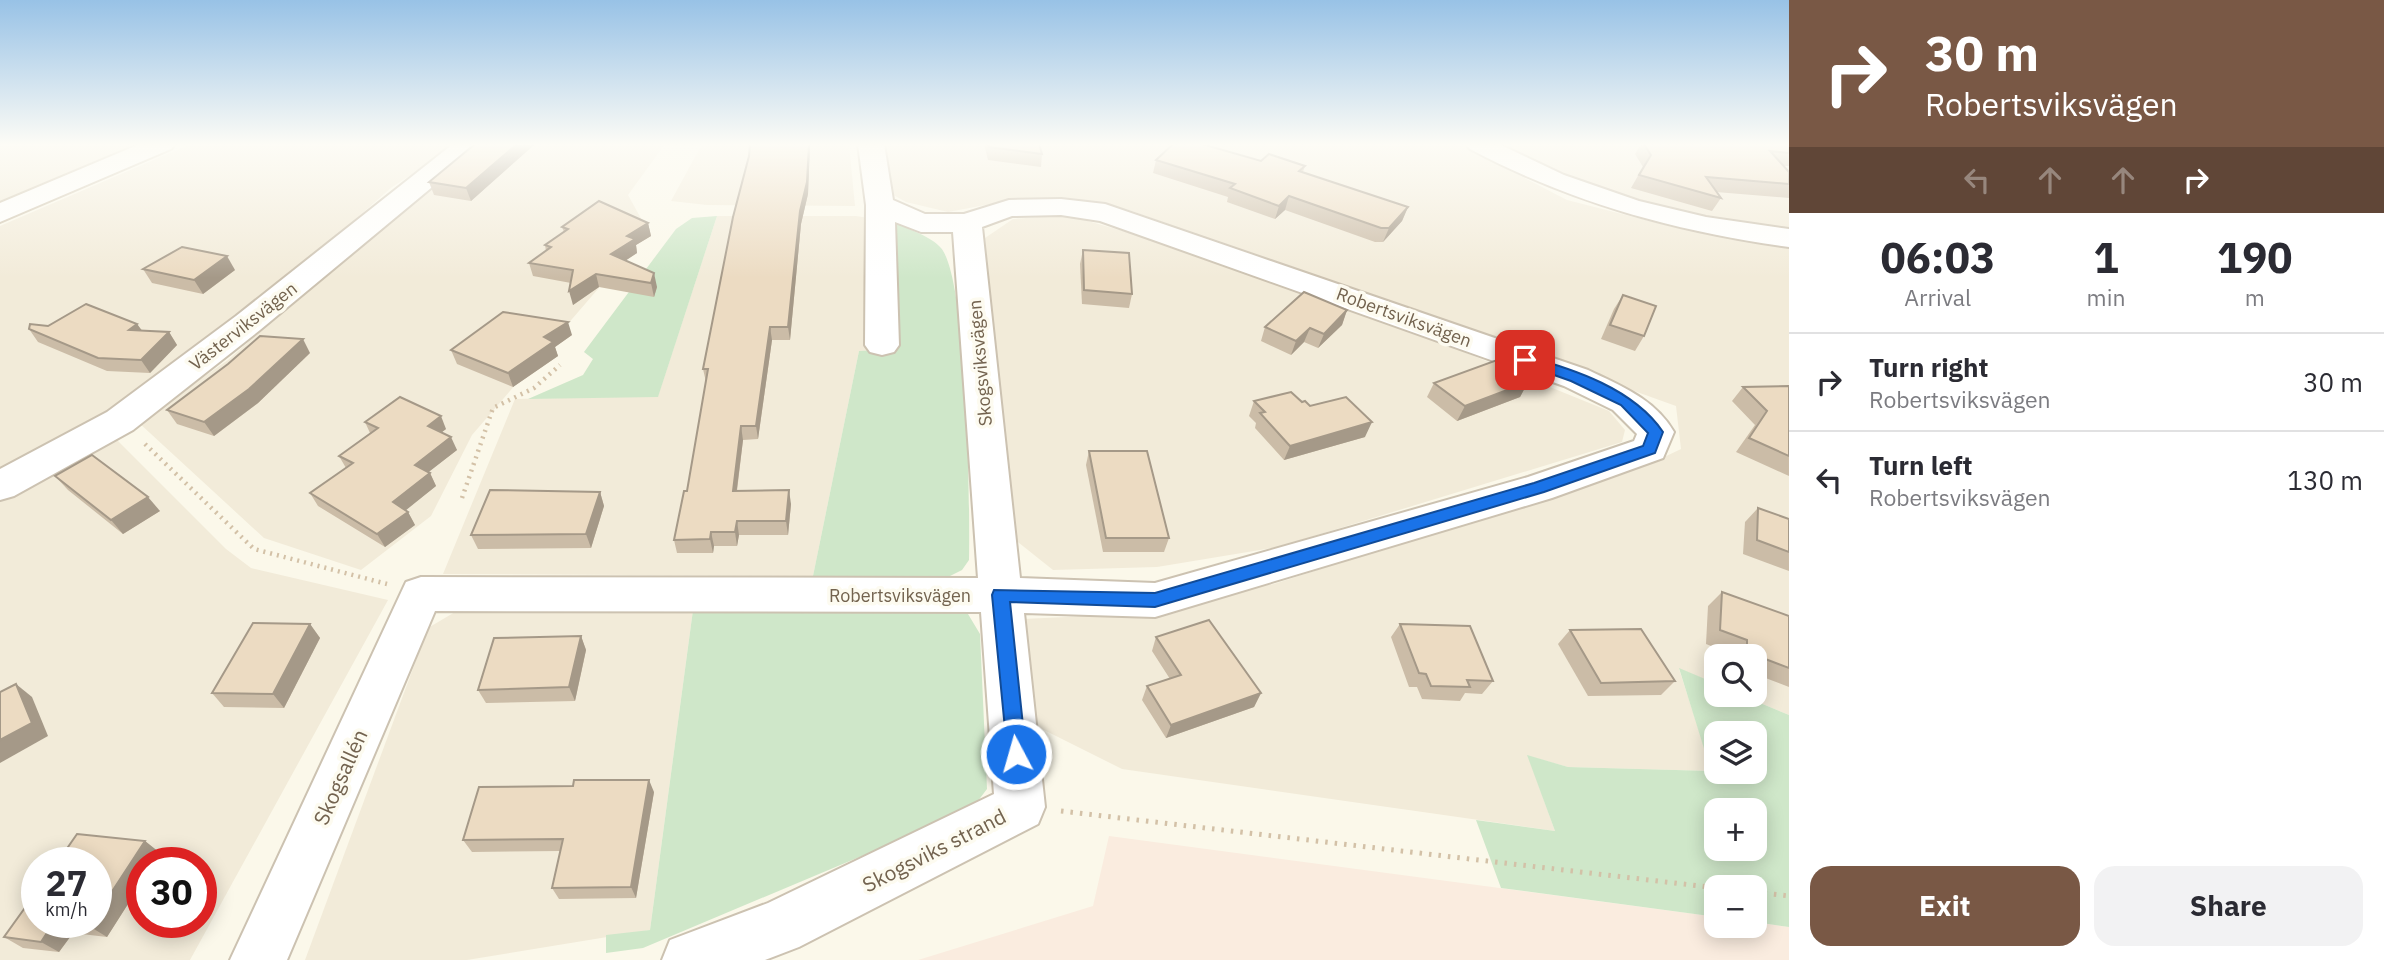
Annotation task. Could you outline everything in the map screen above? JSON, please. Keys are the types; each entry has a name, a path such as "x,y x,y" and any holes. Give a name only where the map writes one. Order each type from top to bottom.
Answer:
{"street":[{"path":"0,213 57,189"},
{"name":"Västerviksvägen","path":"0,486 120,421 248,323 411,189"},
{"path":"878,189 882,345"},
{"path":"1570,189 1646,213 1708,228 1789,238"},
{"path":"880,205 921,223 967,223"},
{"name":"Robertsviksvägen","path":"421,594 1000,595 1155,600 1538,488 1650,449 1656,432 1626,401 1576,378 1105,213 1061,207 1009,208 967,223"},
{"name":"Skogsviksvägen","path":"967,223 1000,595"},
{"name":"Skogsallén","path":"258,960 421,594"},
{"name":"Skogsviks strand","path":"690,960 779,928 1020,807 1000,595"}],"path":[{"path":"461,498 493,408 534,388 560,365"},
{"path":"120,421 254,550 421,594"},
{"path":"1020,807 1704,886"},
{"path":"1767,893 1789,896"}],"shaded area":[{"path":"0,189 29,189 0,201"},
{"path":"87,189 390,189 238,323 140,394 0,474 0,226"},
{"path":"427,189 632,189 628,195 648,231 472,435 431,516 361,570 264,538 138,422 228,360"},
{"path":"678,189 853,189 855,206 707,205 671,201"},
{"path":"888,189 1545,189 1567,200 1673,227 1789,244 1789,715 1767,706 1767,644 1704,644 1704,679 1679,669 1704,746 1704,771 1568,767 1528,756 1555,831 1122,769 1032,724 1023,619 1088,616 1274,584 1658,460 1681,449 1676,406 1129,210 1063,201 1012,200 948,212 906,202 888,192"},
{"path":"1597,189 1789,189 1789,230 1693,219"},
{"path":"1067,215 1203,254 1459,350 1609,411 1625,430 1622,442 1278,547 1157,567 1053,570 1008,534 985,238 1013,219"},
{"path":"717,216 856,216 894,222 892,349 859,351 813,576 443,574 515,399 658,396"},
{"path":"112,435 226,549 251,568 388,600 217,911 217,847 126,847 126,938 202,938 190,960 0,960 0,495"},
{"path":"693,610 650,930 467,960 305,960 428,628 455,612"},
{"path":"1109,836 1704,915 1704,938 1767,938 1767,924 1789,927 1789,960 918,960 1093,906"}],"green space":[{"path":"717,216 658,397 528,399 583,375 593,359 584,352 676,229 692,218"},
{"path":"894,222 937,244 950,269 962,347 969,494 969,560 962,570 946,578 813,576 859,351 891,349"},
{"path":"930,605 968,614 980,634 987,789 971,810 643,948 606,953 606,935 650,930 693,610"},
{"path":"1679,668 1704,679 1704,707 1767,706 1789,715 1789,927 1767,924 1767,875 1704,875 1704,915 1501,888 1476,820 1555,831 1527,755 1568,767 1704,771 1704,784 1767,784 1767,721 1704,721 1704,748"}],"building":[{"path":"740,189 805,189 800,211 788,327 770,327 756,426 741,426 733,491 789,490 786,521 737,521 735,532 711,532 710,539 674,540 684,491 687,491 708,369 703,369"},
{"path":"1232,189 1353,189 1408,207 1389,228 1381,228 1289,196 1279,206"},
{"path":"1688,189 1714,189 1721,198"},
{"path":"599,201 648,223 627,236 635,239 611,254 654,273 651,283 596,274 569,291 573,270 529,263 551,247 545,245 568,229 562,227"},
{"path":"182,247 227,256 194,280 143,269"},
{"path":"1083,250 1129,253 1132,294 1084,290"},
{"path":"1304,292 1347,310 1324,334 1310,328 1296,341 1265,327"},
{"path":"1623,295 1656,306 1644,336 1610,325"},
{"path":"86,304 137,324 129,330 169,332 141,360 98,358 29,329 30,324 48,326"},
{"path":"503,312 568,322 544,337 553,342 508,373 451,350"},
{"path":"260,336 303,339 249,389 204,422 167,410 228,364"},
{"path":"1497,360 1528,382 1465,406 1434,383"},
{"path":"1789,386 1789,456 1749,438 1767,411 1743,387"},
{"path":"1291,392 1310,406 1346,397 1372,422 1290,446 1260,413 1265,412 1254,401"},
{"path":"400,397 441,416 428,426 451,437 415,465 430,473 393,502 408,512 377,534 310,493 353,463 339,456 378,428 365,422"},
{"path":"1089,451 1147,451 1169,538 1106,538"},
{"path":"92,455 148,497 111,520 55,476"},
{"path":"490,490 600,492 586,534 471,535"},
{"path":"1758,508 1789,519 1789,552 1757,540"},
{"path":"1722,592 1789,616 1789,668 1767,660 1767,644 1747,644 1747,640 1720,630"},
{"path":"1209,620 1261,693 1171,725 1147,686 1181,675 1156,637"},
{"path":"253,623 310,624 273,694 212,693"},
{"path":"1400,624 1470,626 1493,681 1467,680 1470,687 1431,686 1426,674 1419,673"},
{"path":"1641,629 1675,681 1601,683 1570,630"},
{"path":"581,636 569,687 478,690 494,638"},
{"path":"16,684 32,723 0,740 0,692"},
{"path":"574,780 649,780 631,887 552,888 563,839 463,840 479,787 573,786"},
{"path":"77,834 145,841 141,847 126,847 126,870 112,892 112,847 68,847"},
{"path":"21,913 21,938 44,938 41,942 4,937"}],"route":[{"path":"1016,754 1000,595 1155,600 1538,488 1650,449 1656,432 1626,401 1576,378 1525,360"}]}
